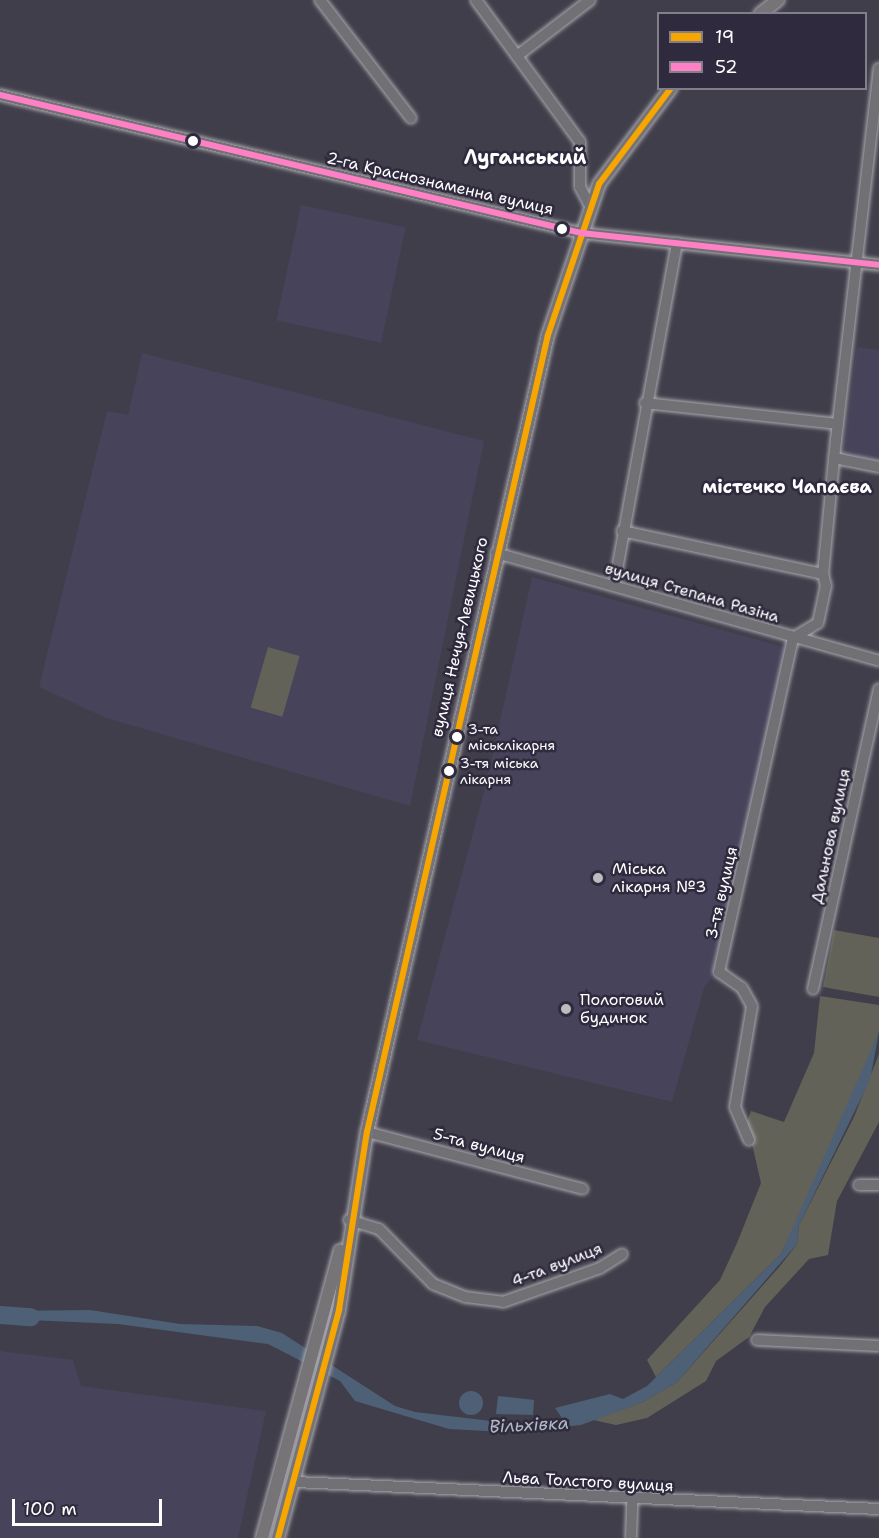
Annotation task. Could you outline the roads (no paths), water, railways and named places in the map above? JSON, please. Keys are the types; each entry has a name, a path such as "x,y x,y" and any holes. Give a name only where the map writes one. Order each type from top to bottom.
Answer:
{"main road":[{"path":"763,12 778,0"},
{"name":"вулиця Нечуя-Левицького","path":"278,1538 316,1405 339,1310 349,1220 367,1132 496,553 548,334 591,208 631,136 669,90"},
{"name":"вулиця Нечуя-Левицького","path":"262,1538 322,1307 349,1220"}],"street":[{"path":"320,0 411,118"},
{"path":"476,0 580,142 580,187 591,208"},
{"path":"517,56 590,0"},
{"path":"793,638 818,623 826,586 823,574 834,458 856,262 876,119 879,68"},
{"name":"2-га Краснознаменна вулиця","path":"0,95 582,232 879,265"},
{"path":"614,586 645,403 677,243"},
{"path":"645,403 838,424"},
{"path":"834,458 879,467"},
{"path":"622,531 823,574"},
{"name":"вулиця Степана Разіна","path":"496,553 879,661"},
{"name":"3-тя вулиця","path":"749,1140 735,1107 753,1006 742,988 719,972 793,638"},
{"name":"Дальнова вулиця","path":"813,989 879,689"},
{"name":"5-та вулиця","path":"367,1132 583,1189"},
{"path":"859,1185 879,1185"},
{"name":"4-та вулиця","path":"349,1220 379,1228 433,1284 465,1297 502,1302 600,1268 622,1254"},
{"path":"758,1340 879,1346"},
{"name":"Льва Толстого вулиця","path":"295,1482 632,1500 879,1509"},
{"path":"631,1538 632,1500"}],"water":[{"path":"879,1032 870,1080 799,1225 797,1244 677,1382 643,1402 581,1425 505,1432 449,1429 355,1401 340,1381 268,1344 118,1324 7,1319 7,1311 90,1310 180,1324 257,1326 282,1333 395,1406 415,1412 516,1424 564,1421 555,1408 610,1394 623,1399 647,1386 781,1254"},
{"path":"471,1391 479,1395 483,1403 479,1411 471,1415 463,1411 459,1403 463,1395"},
{"path":"498,1396 534,1400 533,1415 496,1414"}],"waterway":[{"name":"Вільхівка","path":"0,1315 31,1317"}],"place":[{"name":"3-та міськлікарня","path":"457,737"},
{"name":"3-тя міська лікарня","path":"449,771"},
{"name":"Міська лікарня №3","path":"598,878"},
{"name":"Пологовий будинок","path":"566,1009"}],"district":[{"name":"Луганський","path":"525,157"},
{"name":"містечко Чапаєва","path":"787,487"}]}
